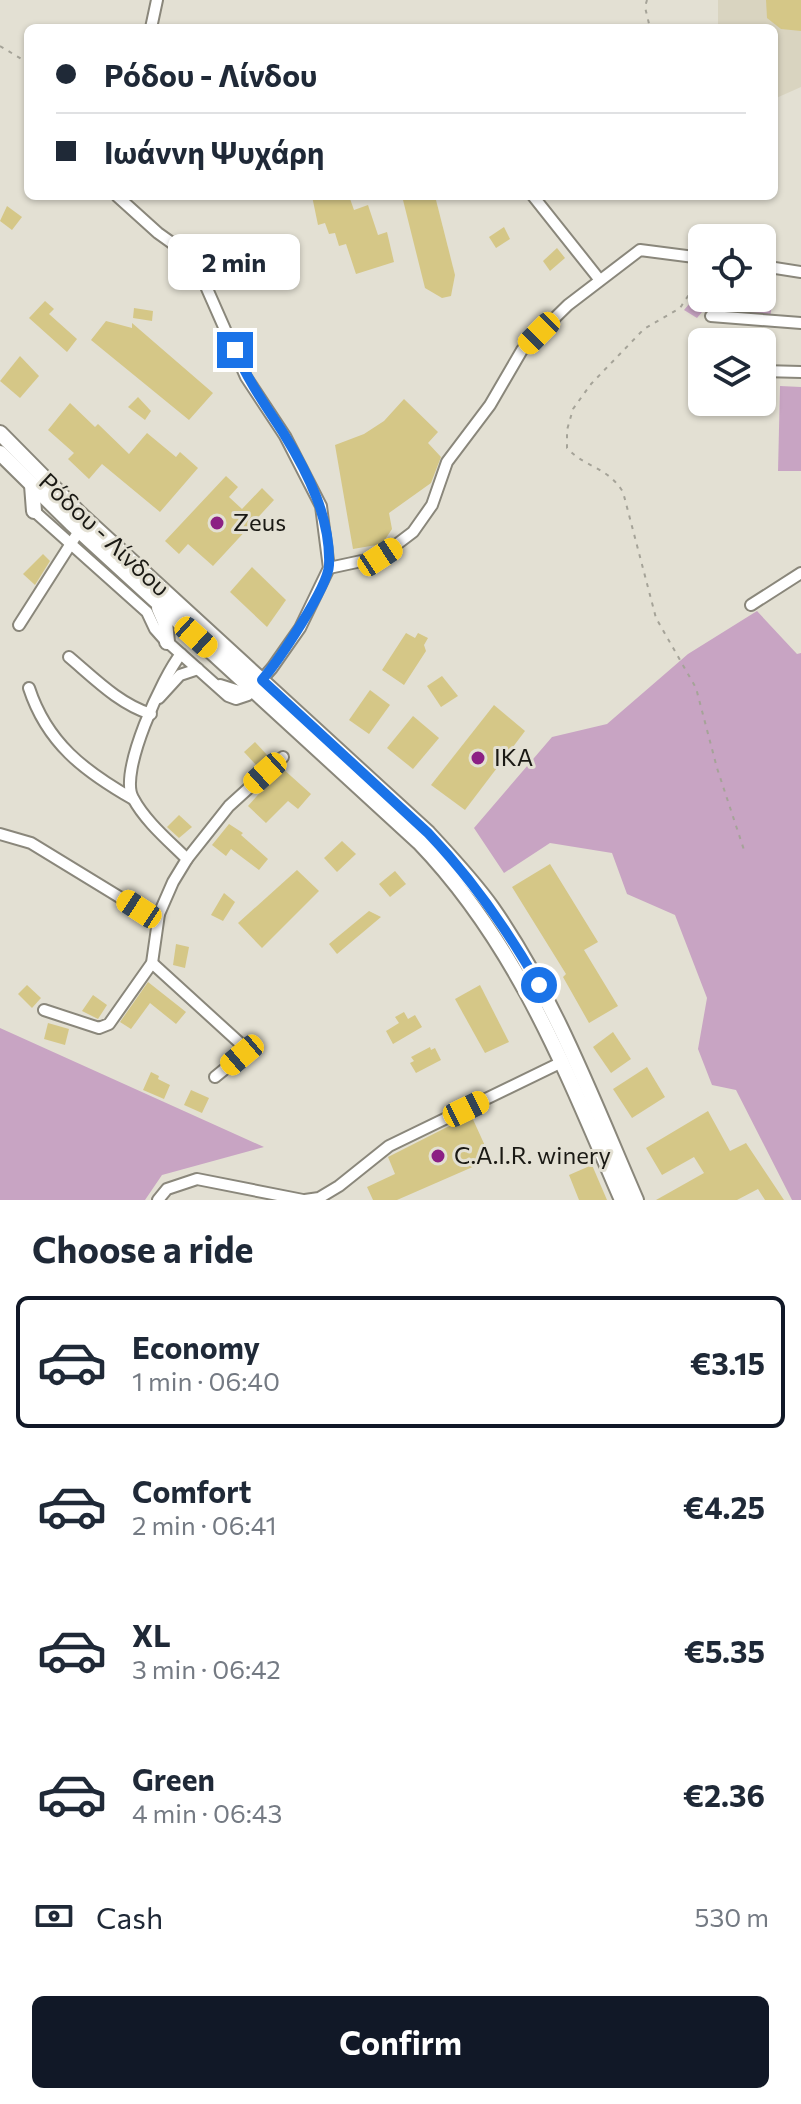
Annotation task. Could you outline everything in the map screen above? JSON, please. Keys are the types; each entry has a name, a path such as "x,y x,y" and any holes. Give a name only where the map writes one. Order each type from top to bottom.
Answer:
{"main road":[{"name":"Ρόδου - Λίνδου","path":"0,433 419,842 462,890 492,931 519,977 562,1062 622,1200"},
{"name":"Ρόδου - Λίνδου","path":"0,453 79,531 156,600 428,833 491,906 539,985 562,1031 636,1200"},
{"path":"32,485 34,511"},
{"path":"156,600 165,622 167,642"}],"street":[{"path":"152,24 157,0"},
{"path":"34,511 149,614 155,629 167,642 207,677 235,690 258,685 300,628 329,568 321,506 285,436 246,377 202,274 186,253 121,200"},
{"path":"536,200 599,279"},
{"path":"329,568 380,557 413,532 432,505 447,462 490,405 522,350 568,305 640,250 688,256"},
{"path":"776,268 801,272"},
{"path":"711,316 801,323"},
{"path":"776,371 801,372"},
{"path":"19,625 79,531"},
{"path":"751,605 801,573"},
{"path":"133,799 129,789 131,765 166,675 181,654"},
{"path":"69,657 136,710 151,714"},
{"path":"158,699 180,675 198,669"},
{"path":"29,688 37,713 69,754 80,765 133,799 187,859"},
{"path":"44,1010 105,1028 152,963 159,914 187,859 229,806 283,757"},
{"path":"0,834 31,843 139,909 159,914"},
{"path":"152,963 242,1045 242,1055 215,1077"},
{"path":"158,1200 167,1189 197,1179 304,1200 319,1198 389,1146 562,1062"}],"path":[{"path":"647,0 645,7 649,24"},
{"path":"0,46 24,61"},
{"path":"688,296 680,308 644,329 591,384 573,409 567,430 567,448 577,459 594,464 615,478 623,492 656,618 696,688 717,768 745,853"}],"shaded area":[{"path":"718,0 801,0 801,87 778,97 778,24 718,24"},
{"path":"688,305 688,312 702,312 697,318 684,310"},
{"path":"702,312 771,312 770,318"},
{"path":"780,386 801,387 801,471 778,471"},
{"path":"757,611 797,654 801,653 801,1200 792,1200 736,1090 712,1085 698,1049 707,998 675,915 627,894 612,853 550,843 504,873 474,828 552,737 607,724 688,654"},
{"path":"0,1028 264,1147 162,1175 145,1200 0,1200"}],"building":[{"path":"766,0 801,0 801,31 781,29 767,18"},
{"path":"313,200 350,200 354,210 368,205 378,235 387,232 394,262 356,274 346,244 339,246 335,233 329,234 325,223 318,225"},
{"path":"403,200 436,200 455,275 451,296 442,298 425,288"},
{"path":"7,206 22,217 12,230 0,221"},
{"path":"504,227 510,239 496,248 489,237"},
{"path":"557,248 565,258 550,271 543,261"},
{"path":"45,301 54,309 49,314 77,339 67,352 29,318"},
{"path":"134,308 153,311 152,321 133,318"},
{"path":"106,321 132,328 132,323 213,393 189,420 91,340"},
{"path":"20,356 39,376 20,398 0,381"},
{"path":"138,397 151,411 145,420 128,407"},
{"path":"404,399 438,432 428,443 441,457 431,483 389,513 392,529 382,544 353,549 335,445 364,434 384,421"},
{"path":"70,403 95,427 98,424 129,454 147,433 176,457 180,452 198,468 160,512 102,464 89,479 68,459 74,453 48,430"},
{"name":"Zeus","path":"226,476 238,487 229,497 242,509 262,488 274,500 213,566 188,544 179,554 165,541"},
{"path":"43,554 50,561 35,585 23,574"},
{"path":"252,567 286,600 267,627 230,592"},
{"path":"406,633 415,638 418,633 428,638 424,645 426,651 404,685 382,670"},
{"path":"442,676 458,696 441,707 427,686"},
{"path":"370,690 390,705 369,734 349,720"},
{"name":"IKA","path":"494,705 525,731 465,810 431,785"},
{"path":"413,716 439,738 413,769 387,748"},
{"path":"255,742 269,757 258,767 244,752"},
{"path":"282,768 311,794 298,809 288,801 266,823 248,806"},
{"path":"179,815 192,827 179,838 167,827"},
{"path":"229,824 243,833 241,835 268,859 259,870 231,849 226,856 212,845"},
{"path":"342,841 356,854 337,872 324,858"},
{"path":"550,864 598,942 584,950 618,1006 589,1023 563,977 566,974 512,887"},
{"path":"297,870 319,891 262,948 238,923"},
{"path":"395,871 406,884 390,897 379,884"},
{"path":"224,893 235,902 223,921 211,915"},
{"path":"369,911 381,917 337,954 329,944"},
{"path":"176,944 189,947 185,968 173,965"},
{"path":"148,982 186,1012 176,1024 150,1003 131,1029 120,1022"},
{"path":"27,985 41,998 32,1008 18,994"},
{"path":"480,985 509,1042 485,1053 455,999"},
{"path":"93,995 107,1005 98,1019 82,1011"},
{"path":"404,1012 408,1019 415,1015 422,1027 393,1044 386,1031 399,1023 395,1017"},
{"path":"48,1023 69,1029 65,1045 44,1039"},
{"path":"613,1032 631,1059 611,1073 593,1047"},
{"path":"430,1047 431,1050 435,1048 441,1060 416,1073 410,1063 414,1061 411,1057"},
{"path":"647,1067 665,1097 632,1118 613,1089"},
{"path":"151,1072 170,1085 164,1099 143,1090"},
{"path":"191,1090 209,1098 202,1113 184,1105"},
{"path":"708,1111 730,1151 746,1143 784,1200 765,1200 758,1189 737,1200 656,1200 704,1173 694,1157 662,1175 646,1148"},
{"name":"C.A.I.R. winery","path":"471,1115 491,1159 397,1200 373,1200 367,1187 395,1174 388,1157"},
{"path":"592,1165 607,1200 579,1200 569,1175"}],"place":[{"name":"Zeus","path":"217,523"},
{"name":"IKA","path":"478,758"},
{"name":"C.A.I.R. winery","path":"438,1156"}],"route":[{"path":"235,350 246,377 285,436 321,506 329,568 300,628 262,680 428,833 453,860 491,906 539,985"}]}
